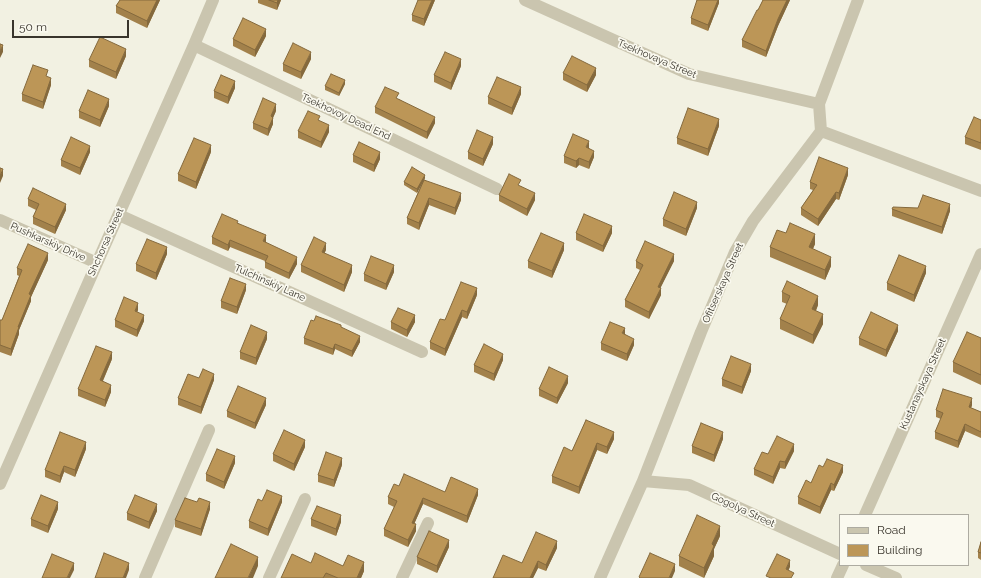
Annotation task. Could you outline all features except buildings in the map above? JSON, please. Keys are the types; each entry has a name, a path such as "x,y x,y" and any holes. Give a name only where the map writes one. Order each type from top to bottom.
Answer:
{"street":[{"name":"Shchorsa Street","path":"0,484 194,45 212,0"},
{"name":"Tsekhovaya Street","path":"525,0 688,74 819,104"},
{"path":"858,0 819,104 821,131 981,191"},
{"name":"Tsekhovoy Dead End","path":"194,45 497,189"},
{"name":"Ofitserskaya Street","path":"600,578 643,481 701,332 735,252 753,221 821,131"},
{"name":"Tulchinskiy Lane","path":"119,215 422,352"},
{"name":"Pushkarskiy Drive","path":"0,220 97,264"},
{"name":"Kustanayskaya Street","path":"865,514 981,254"},
{"path":"145,578 209,430"},
{"name":"Gogolya Street","path":"643,481 689,485 839,554"},
{"path":"269,578 305,499"},
{"path":"402,578 428,524"},
{"path":"837,578 843,566"},
{"path":"868,566 896,578"}]}
